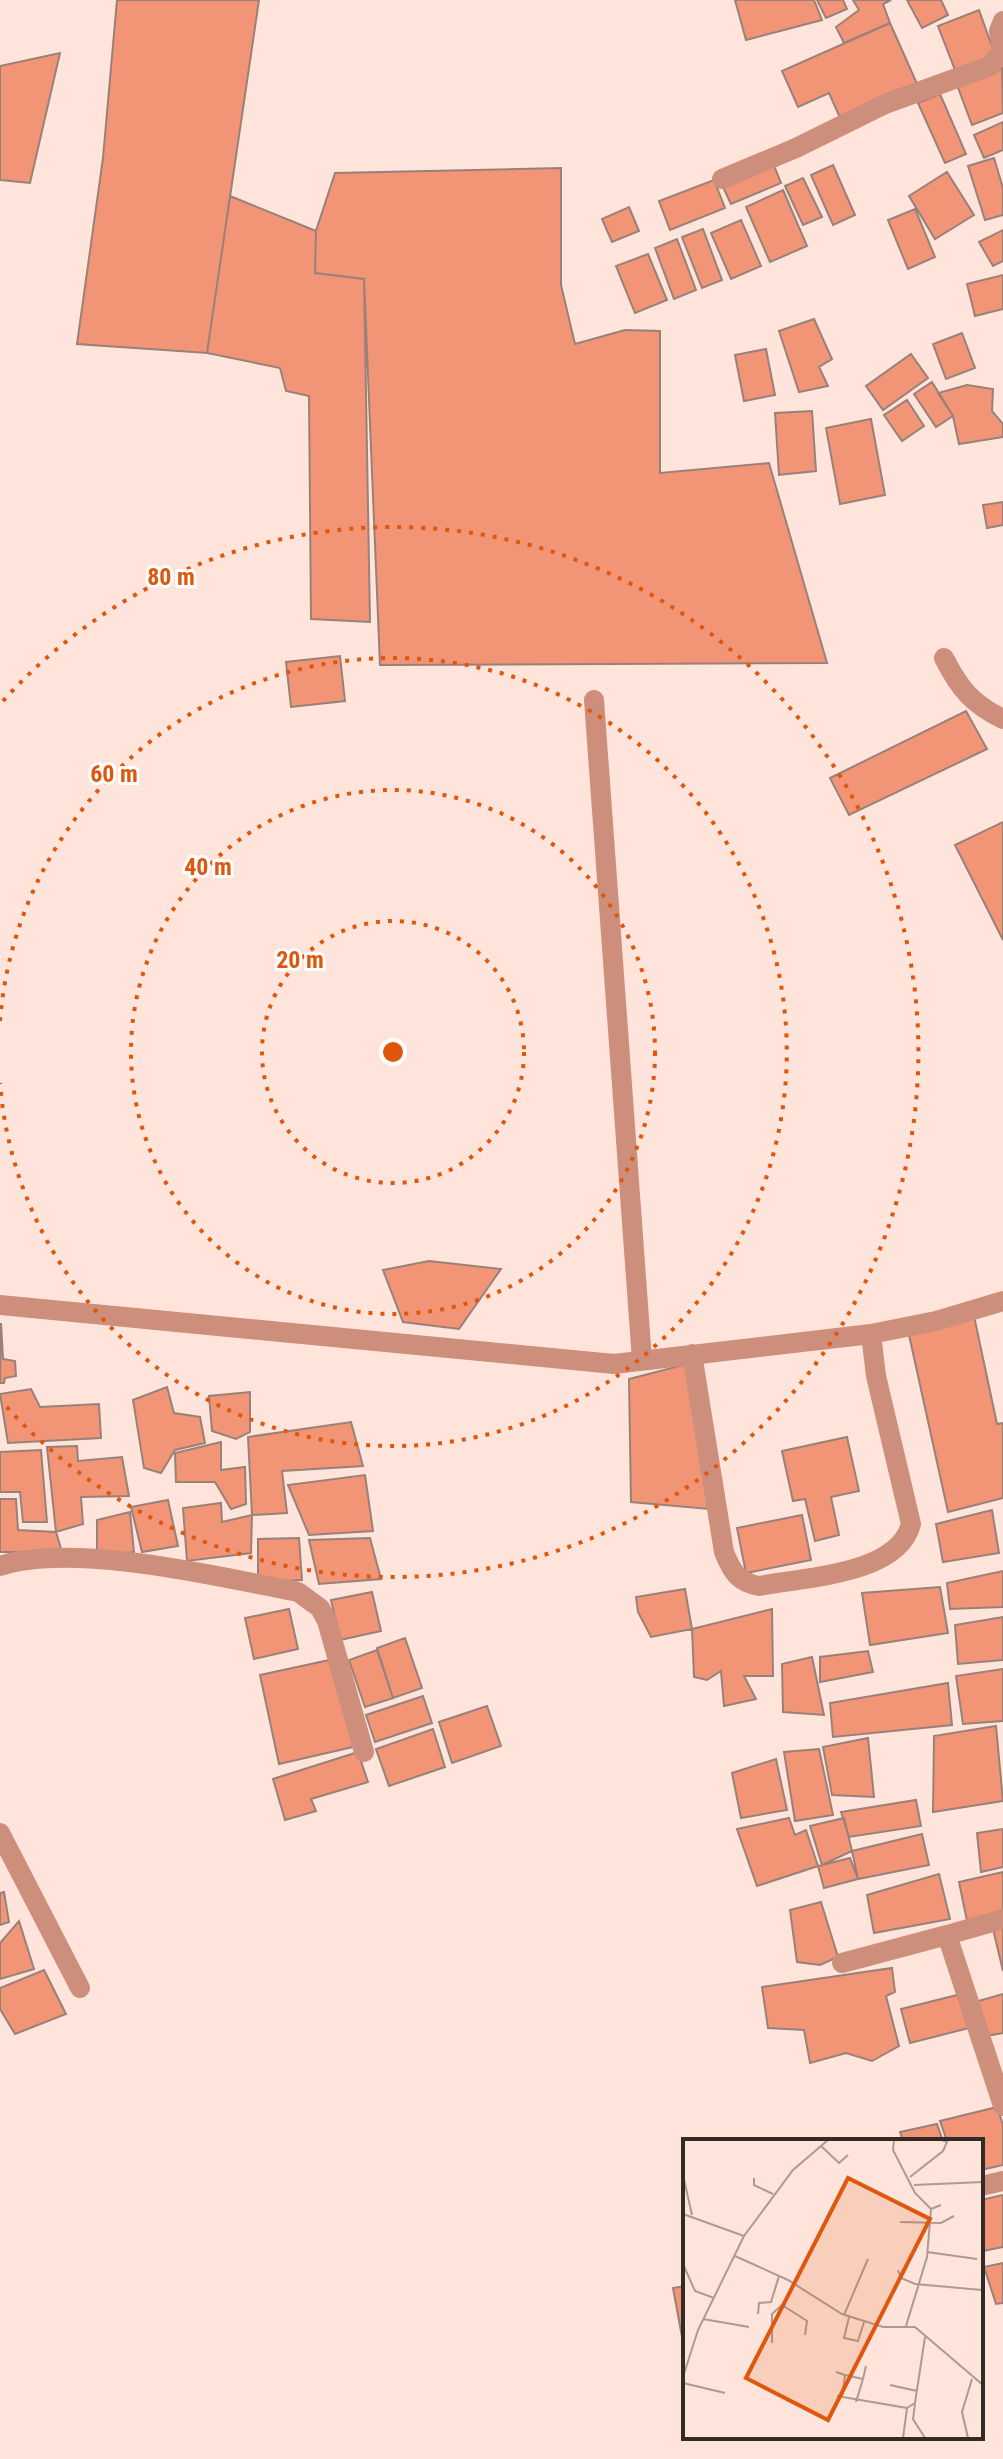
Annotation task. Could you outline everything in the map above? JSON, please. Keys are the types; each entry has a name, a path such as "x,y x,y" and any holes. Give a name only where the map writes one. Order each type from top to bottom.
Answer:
{"street":[{"path":"722,179 796,148 885,104 990,66 1002,52 999,31 1003,21"},
{"path":"944,658 960,689 979,707 1003,719"},
{"path":"594,700 642,1360"},
{"path":"0,1305 614,1364 871,1334 936,1321 1003,1301"},
{"path":"692,1354 724,1552 732,1571 743,1583 759,1586 868,1565 896,1551 907,1539 911,1524 876,1376 871,1334"},
{"path":"0,1566 56,1559 156,1565 298,1592 310,1597 327,1621 364,1752"},
{"path":"0,1833 80,1988"},
{"path":"842,1963 1003,1919"},
{"path":"947,1935 1003,2106"},
{"path":"983,2186 1003,2181"}],"building":[{"path":"117,0 259,0 207,353 77,344 103,158"},
{"path":"735,0 814,0 822,20 746,40"},
{"path":"817,0 843,0 847,9 826,18"},
{"path":"853,0 891,0 883,4 890,23 844,43 836,27 859,10"},
{"path":"907,0 941,0 948,15 922,28"},
{"path":"979,10 995,55 955,70 938,26"},
{"path":"890,23 918,86 841,120 829,93 798,107 782,71"},
{"path":"60,53 30,183 0,180 0,66"},
{"path":"1002,68 1003,113 972,125 957,85"},
{"path":"940,94 966,154 945,163 918,103"},
{"path":"1003,122 1003,150 984,158 974,135"},
{"path":"994,158 1003,188 1003,215 985,220 968,166"},
{"path":"773,163 781,183 731,204 722,185"},
{"path":"833,165 855,215 833,225 811,175"},
{"path":"561,168 561,285 575,344 625,330 660,331 660,473 769,463 827,663 380,665 364,279 315,273 316,231 335,173"},
{"path":"947,172 974,215 935,239 909,196"},
{"path":"803,178 822,217 803,225 785,186"},
{"path":"714,180 725,208 670,230 659,201"},
{"path":"783,190 807,246 770,262 746,207"},
{"path":"230,196 316,231 315,273 364,279 370,622 311,619 309,396 286,391 280,368 207,353"},
{"path":"629,207 639,231 612,242 602,219"},
{"path":"915,209 935,257 908,269 888,220"},
{"path":"741,220 761,266 731,279 711,233"},
{"path":"703,229 722,280 702,288 682,237"},
{"path":"1003,230 1003,261 993,266 979,242"},
{"path":"677,239 696,290 674,299 655,248"},
{"path":"648,254 667,300 635,313 616,266"},
{"path":"1003,275 1003,309 975,316 967,284"},
{"path":"814,319 832,359 819,367 828,386 799,392 779,331"},
{"path":"962,333 975,368 946,379 933,344"},
{"path":"766,349 775,395 744,401 735,355"},
{"path":"911,354 928,378 883,410 866,386"},
{"path":"932,382 953,416 936,427 914,394"},
{"path":"967,385 993,389 992,411 1003,424 1003,437 959,444 953,416 938,393"},
{"path":"907,400 924,426 902,441 884,415"},
{"path":"812,411 816,471 779,475 775,413"},
{"path":"871,419 885,495 840,504 826,428"},
{"path":"1003,502 1003,525 987,528 983,505"},
{"path":"340,656 345,701 291,707 286,662"},
{"path":"966,711 987,749 849,815 830,778"},
{"path":"1003,822 1003,940 955,845"},
{"path":"429,1261 501,1269 459,1329 403,1322 383,1270"},
{"path":"974,1316 997,1424 1003,1423 1003,1498 948,1512 909,1335"},
{"path":"1,1323 3,1359 15,1361 16,1376 5,1378 4,1383 0,1383"},
{"path":"687,1364 709,1509 631,1502 629,1379"},
{"path":"167,1387 174,1413 200,1417 205,1443 175,1450 161,1473 144,1468 133,1400"},
{"path":"31,1389 40,1407 99,1404 101,1438 8,1443 0,1394"},
{"path":"250,1392 250,1432 236,1439 212,1431 209,1396"},
{"path":"351,1422 363,1466 282,1471 287,1513 252,1515 248,1437"},
{"path":"847,1437 859,1491 831,1497 839,1535 815,1541 805,1499 793,1501 782,1451"},
{"path":"221,1442 221,1470 245,1467 246,1504 231,1509 215,1482 176,1482 175,1453"},
{"path":"77,1446 78,1461 122,1457 129,1496 81,1497 83,1524 56,1532 47,1447"},
{"path":"41,1450 47,1522 23,1522 20,1492 0,1492 0,1452"},
{"path":"365,1475 373,1531 309,1535 288,1485"},
{"path":"0,1499 16,1499 18,1530 56,1532 62,1552 0,1552"},
{"path":"168,1500 178,1546 142,1552 131,1507"},
{"path":"221,1503 222,1522 252,1515 251,1553 187,1561 183,1508"},
{"path":"992,1510 999,1553 943,1562 936,1524"},
{"path":"130,1512 134,1552 114,1555 97,1551 97,1520"},
{"path":"802,1515 811,1560 746,1573 737,1528"},
{"path":"299,1538 302,1580 258,1583 258,1539"},
{"path":"370,1538 381,1579 319,1584 309,1540"},
{"path":"1003,1571 1003,1607 950,1609 947,1583"},
{"path":"940,1587 948,1633 870,1645 862,1593"},
{"path":"685,1589 692,1629 651,1637 638,1612 636,1597"},
{"path":"372,1592 381,1631 340,1640 331,1600"},
{"path":"289,1609 298,1649 254,1659 245,1618"},
{"path":"772,1609 773,1676 744,1676 756,1699 724,1706 721,1671 707,1680 694,1677 692,1629"},
{"path":"1003,1617 1003,1660 958,1664 955,1625"},
{"path":"405,1638 422,1688 393,1698 377,1648"},
{"path":"377,1650 393,1698 365,1707 349,1660"},
{"path":"868,1651 873,1672 820,1682 820,1657"},
{"path":"812,1657 824,1715 783,1712 782,1664"},
{"path":"334,1659 353,1747 279,1764 260,1675"},
{"path":"1003,1669 1003,1721 963,1724 956,1676"},
{"path":"948,1683 952,1725 833,1737 830,1703"},
{"path":"423,1696 432,1723 375,1742 366,1715"},
{"path":"487,1706 501,1746 452,1763 439,1722"},
{"path":"996,1726 1003,1801 933,1812 934,1736"},
{"path":"433,1729 445,1767 389,1786 376,1749"},
{"path":"868,1738 874,1797 832,1795 823,1747"},
{"path":"819,1749 833,1815 795,1821 784,1752"},
{"path":"358,1752 368,1782 311,1799 316,1811 285,1820 273,1779"},
{"path":"776,1759 787,1810 741,1818 732,1773"},
{"path":"916,1800 921,1826 849,1837 841,1812"},
{"path":"789,1818 795,1835 806,1830 818,1866 757,1886 737,1829"},
{"path":"844,1818 852,1851 822,1865 810,1826"},
{"path":"1003,1829 1003,1867 981,1872 977,1833"},
{"path":"922,1834 929,1865 858,1879 852,1851"},
{"path":"850,1858 858,1879 824,1888 818,1866"},
{"path":"1003,1872 1003,1913 967,1921 959,1882"},
{"path":"939,1874 950,1919 874,1933 867,1895"},
{"path":"4,1892 9,1922 0,1925 0,1893"},
{"path":"821,1902 838,1957 820,1965 797,1962 790,1910"},
{"path":"19,1921 34,1969 0,1979 0,1943"},
{"path":"1003,1926 1003,1971 993,1929"},
{"path":"892,1968 895,1992 886,1996 899,2046 872,2061 846,2053 810,2063 804,2030 768,2028 762,1987"},
{"path":"44,1970 66,2014 15,2034 0,2009 0,1988"},
{"path":"961,1994 969,2028 910,2043 901,2009"},
{"path":"1003,1994 1003,2033 986,2036 975,2002"},
{"path":"997,2107 1003,2125 1003,2165 983,2170 983,2139 946,2139 940,2121"},
{"path":"937,2124 942,2139 902,2139 900,2132"},
{"path":"1003,2195 1003,2247 983,2251 983,2200"},
{"path":"1003,2263 1003,2303 996,2304 984,2267"},
{"path":"683,2286 683,2342 673,2288"}]}
